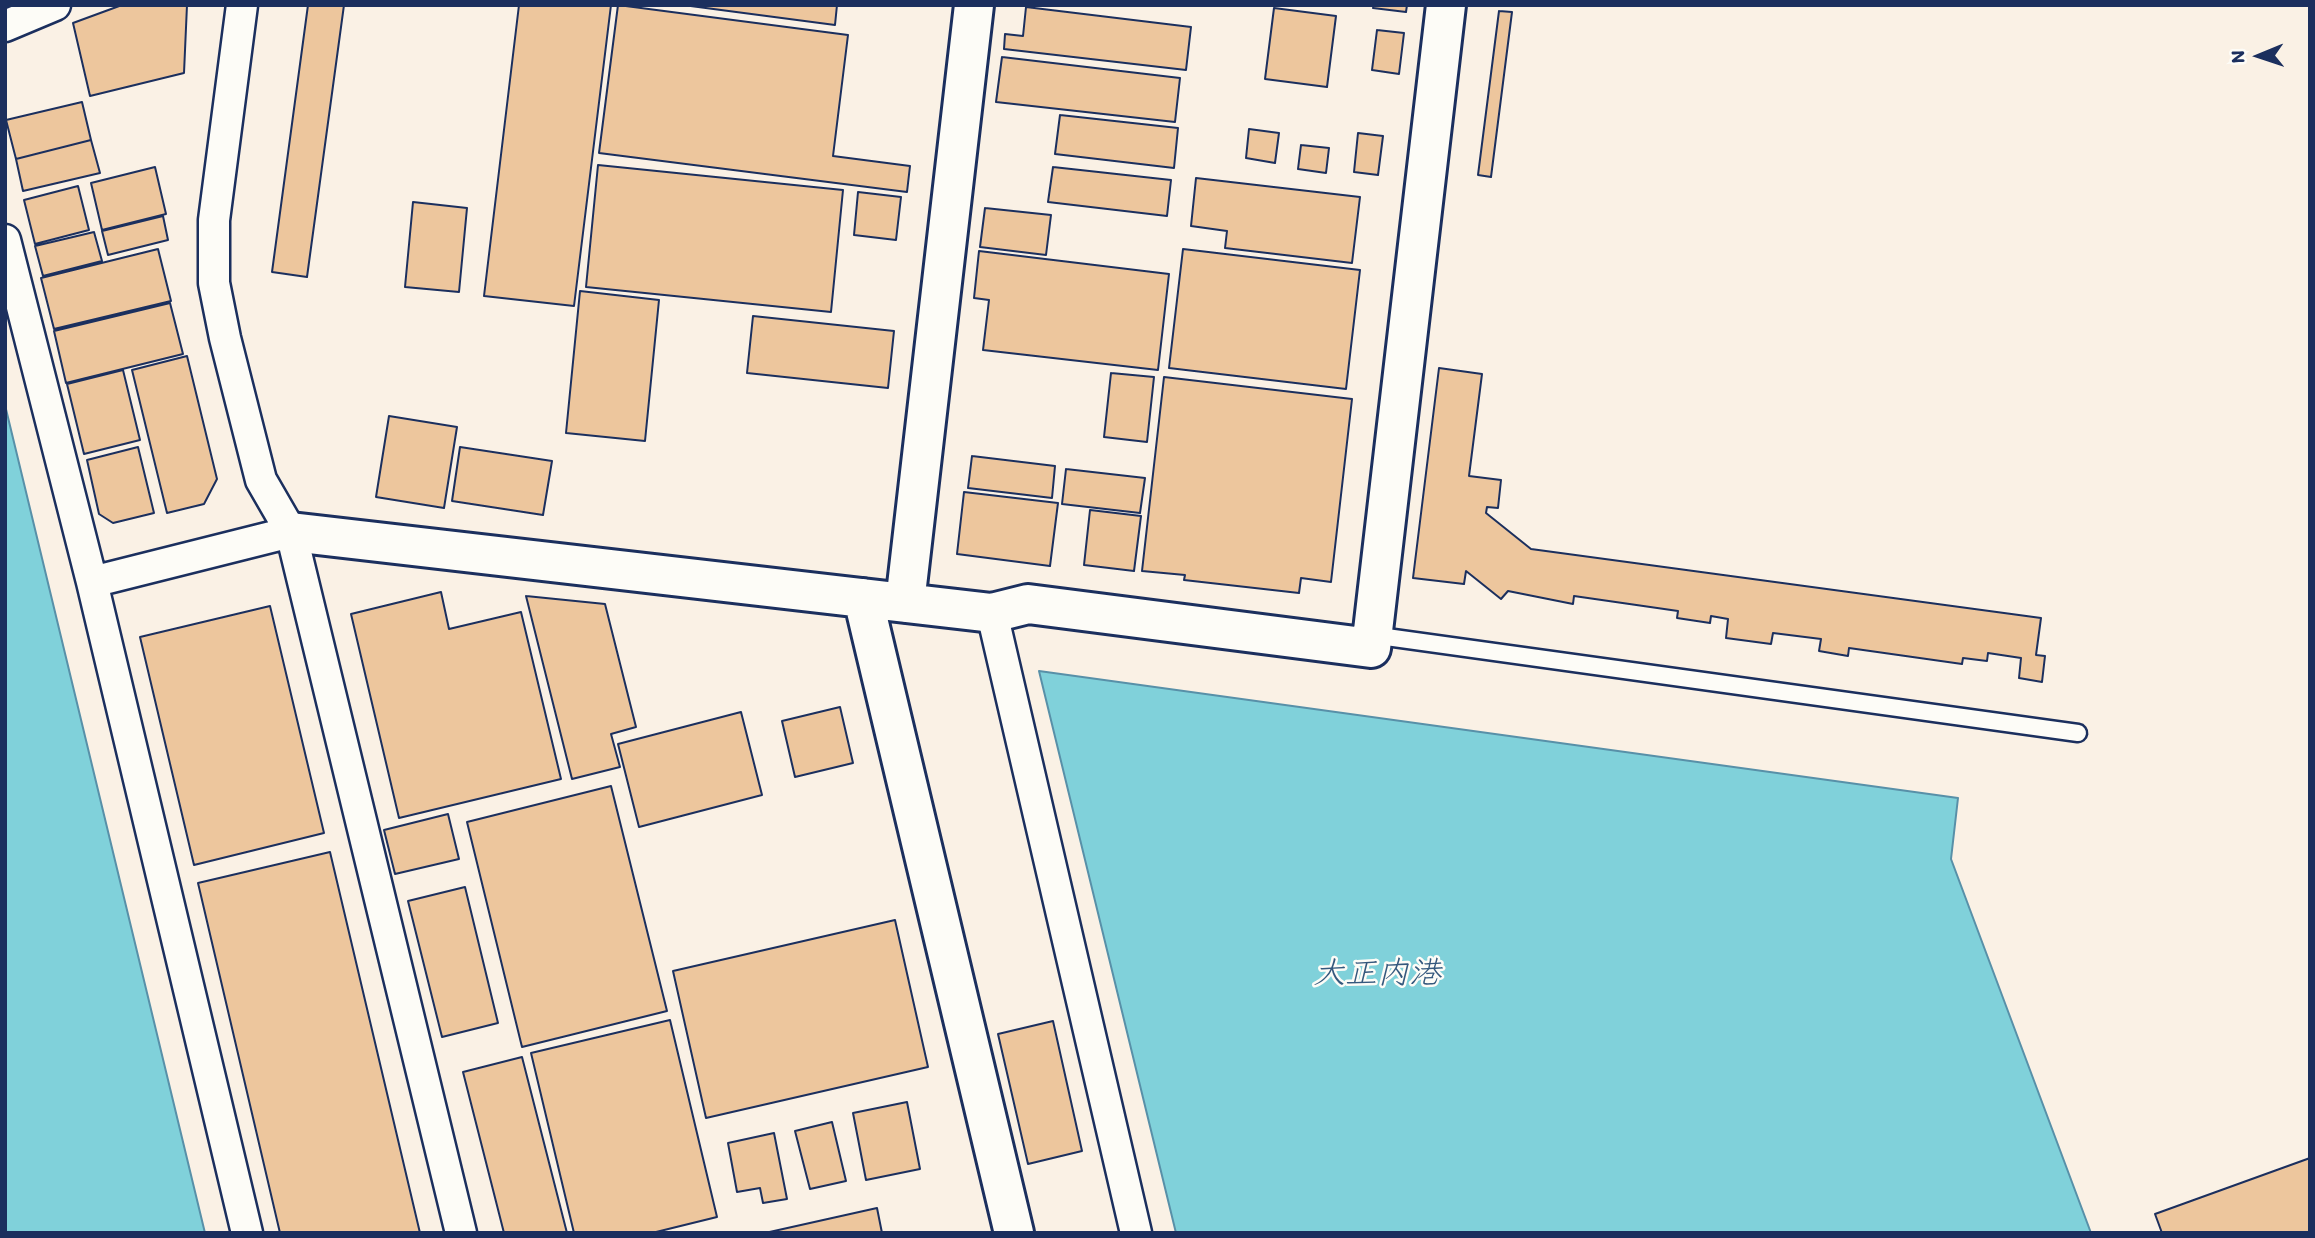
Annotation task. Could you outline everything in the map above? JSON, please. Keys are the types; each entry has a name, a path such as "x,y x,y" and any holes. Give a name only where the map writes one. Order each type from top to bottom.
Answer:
{"street":[{"path":"5,26 55,5"},
{"path":"242,5 214,220 214,283 261,480 291,531 461,1233"},
{"path":"905,603 974,5"},
{"path":"92,582 291,531 992,613 1028,604 1371,648 1446,5"},
{"path":"5,240 92,582 247,1233"},
{"path":"863,598 1014,1233"},
{"path":"992,613 1136,1233"}],"lane":[{"path":"1372,635 2078,733"}],"water":[{"path":"5,405 205,1233 5,1233"},
{"name":"大正内港","path":"1039,671 1958,798 1951,859 2091,1233 1176,1233"}],"building":[{"path":"122,5 187,5 184,73 90,96 73,23"},
{"path":"308,5 344,5 307,277 272,272"},
{"path":"519,5 611,5 574,306 484,296"},
{"path":"618,5 848,35 833,156 910,166 907,192 599,153"},
{"path":"683,5 837,5 835,25"},
{"path":"1374,5 1407,5 1406,12 1373,8"},
{"path":"1026,7 1191,27 1186,70 1004,49 1005,34 1023,36"},
{"path":"1274,8 1336,16 1327,87 1265,79"},
{"path":"1499,11 1512,12 1491,177 1478,175"},
{"path":"1377,30 1404,33 1399,74 1372,70"},
{"path":"1002,57 1180,78 1175,122 996,102"},
{"path":"82,102 91,140 16,159 6,120"},
{"path":"1060,115 1178,128 1174,168 1055,154"},
{"path":"1249,129 1279,133 1275,163 1246,158"},
{"path":"1358,133 1383,136 1378,175 1354,172"},
{"path":"91,140 100,173 23,191 16,159"},
{"path":"1301,145 1329,148 1326,173 1298,169"},
{"path":"598,165 843,190 831,312 586,287"},
{"path":"155,167 166,214 102,230 91,183"},
{"path":"1053,167 1171,180 1167,216 1048,202"},
{"path":"1196,178 1360,197 1352,263 1225,248 1227,231 1191,226"},
{"path":"78,186 89,230 35,244 24,200"},
{"path":"858,192 901,197 896,240 854,235"},
{"path":"413,202 467,208 459,292 405,287"},
{"path":"985,208 1051,215 1046,255 980,247"},
{"path":"163,216 168,240 108,255 102,231"},
{"path":"94,232 102,261 43,276 35,246"},
{"path":"158,249 171,301 54,329 41,278"},
{"path":"1183,249 1360,270 1346,389 1169,368"},
{"path":"979,251 1169,274 1158,370 983,350 989,300 974,298"},
{"path":"580,291 659,300 645,441 566,433"},
{"path":"170,303 183,354 66,383 54,331"},
{"path":"753,316 894,331 888,388 747,373"},
{"path":"187,356 217,479 204,504 167,513 132,370"},
{"path":"1439,368 1482,374 1469,476 1501,480 1498,508 1487,507 1486,513 1531,549 2041,618 2036,655 2045,656 2042,682 2019,678 2021,658 1988,653 1987,661 1963,658 1962,664 1849,648 1848,656 1819,651 1821,639 1773,633 1771,644 1726,638 1728,619 1711,616 1710,623 1677,618 1678,611 1574,596 1573,604 1508,591 1501,599 1466,571 1464,584 1413,578"},
{"path":"123,370 140,440 84,454 67,384"},
{"path":"1111,373 1154,377 1147,442 1104,437"},
{"path":"1164,377 1352,399 1331,582 1301,578 1299,593 1184,580 1185,575 1142,571"},
{"path":"389,416 457,427 444,508 376,497"},
{"path":"138,447 154,513 113,523 99,514 87,460"},
{"path":"460,447 552,461 543,515 452,501"},
{"path":"972,456 1055,466 1052,498 968,488"},
{"path":"1066,469 1145,478 1140,513 1062,504"},
{"path":"964,492 1058,503 1050,566 957,554"},
{"path":"1090,510 1141,516 1134,571 1084,565"},
{"path":"441,592 449,629 521,612 561,779 399,818 351,614"},
{"path":"526,596 605,604 636,727 611,734 620,767 572,779"},
{"path":"270,606 324,833 194,865 140,637"},
{"path":"840,707 853,763 795,777 782,721"},
{"path":"741,712 762,795 639,827 618,744"},
{"path":"611,786 667,1011 522,1047 467,822"},
{"path":"448,814 459,859 395,874 384,830"},
{"path":"330,852 420,1233 280,1233 198,883"},
{"path":"465,887 498,1023 442,1037 408,901"},
{"path":"895,920 928,1067 706,1118 673,971"},
{"path":"670,1020 717,1217 652,1233 574,1233 531,1053"},
{"path":"1053,1021 1082,1151 1028,1164 998,1034"},
{"path":"522,1057 567,1233 504,1233 463,1072"},
{"path":"907,1102 920,1169 866,1180 853,1113"},
{"path":"832,1122 846,1181 810,1189 795,1131"},
{"path":"774,1133 787,1199 763,1203 760,1188 737,1192 728,1143"},
{"path":"2310,1158 2310,1233 2162,1233 2155,1214"},
{"path":"877,1208 882,1233 765,1233"}]}
